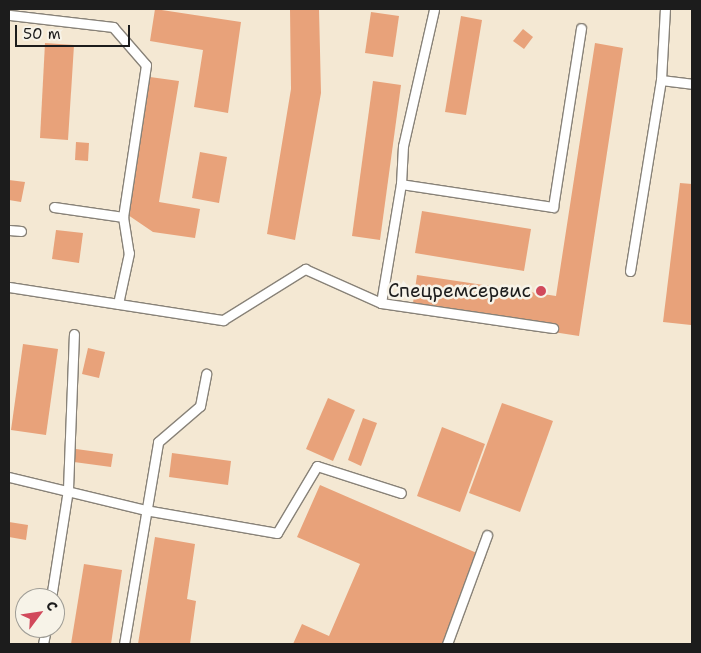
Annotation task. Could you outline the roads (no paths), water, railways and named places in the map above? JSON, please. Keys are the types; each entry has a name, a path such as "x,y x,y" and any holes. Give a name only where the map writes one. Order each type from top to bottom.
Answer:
{"lane":[{"path":"381,303 401,184 403,146 434,9"},
{"path":"630,271 661,80 666,9"},
{"path":"10,15 112,26 146,65 123,217 129,253 118,304"},
{"path":"401,184 553,207 582,28"},
{"path":"661,80 692,84"},
{"path":"54,207 123,217"},
{"path":"9,230 21,231"},
{"path":"9,287 223,320 305,269 381,303 553,328"},
{"path":"52,588 68,489 74,334"},
{"path":"124,644 145,510 158,442 200,406 206,374"},
{"path":"9,477 68,489 145,510 277,533 317,466 401,493"},
{"path":"447,644 486,536"}],"place":[{"name":"Спецремсервис","path":"541,291"}]}
